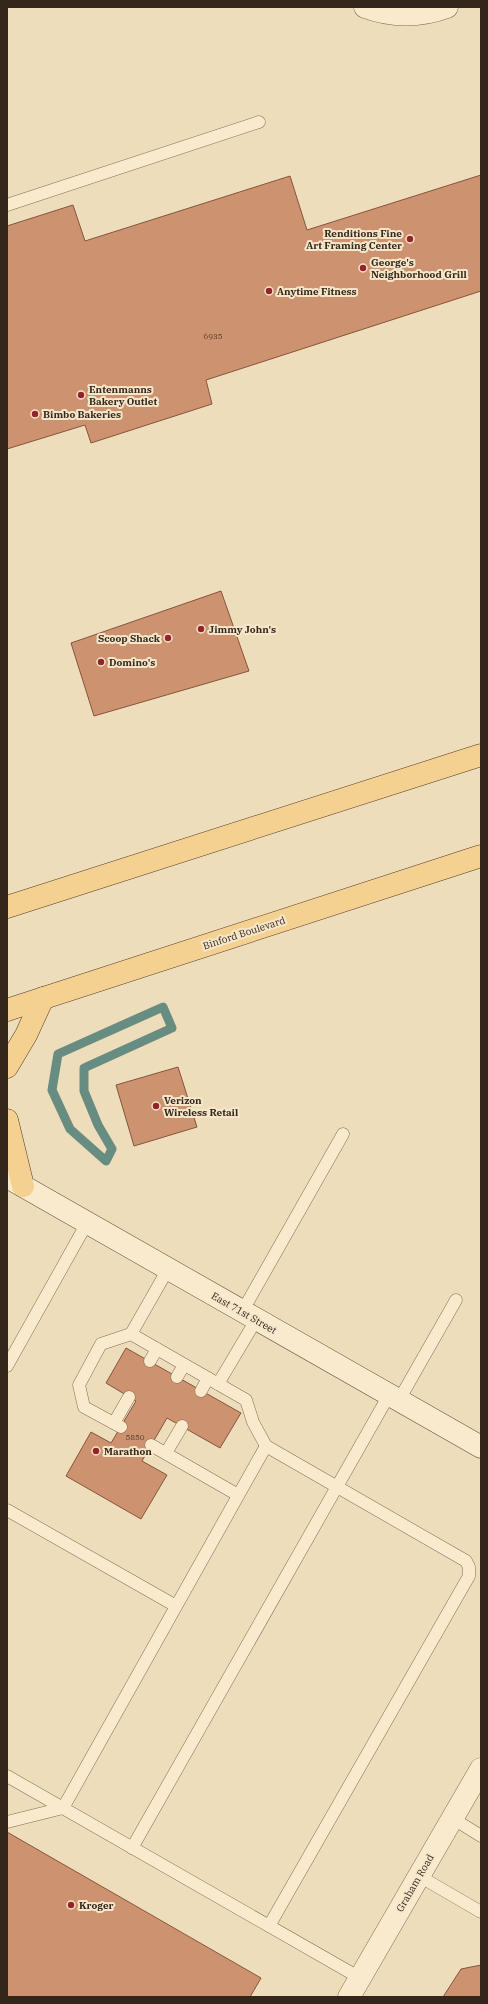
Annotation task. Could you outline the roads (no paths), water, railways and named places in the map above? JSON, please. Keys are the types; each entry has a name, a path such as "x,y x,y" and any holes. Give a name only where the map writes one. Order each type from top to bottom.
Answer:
{"main road":[{"path":"365,7 396,14 410,15 437,11 448,7"},
{"path":"7,907 481,755"},
{"name":"Binford Boulevard","path":"7,1010 481,856"},
{"path":"7,1067 26,1035 43,998"},
{"path":"7,1120 15,1182"},
{"name":"East 71st Street","path":"15,1182 481,1447"},
{"name":"Graham Road","path":"349,1997 481,1769"}],"lane":[{"path":"7,205 259,122"},
{"path":"201,1391 214,1381 343,1134"},
{"path":"7,1366 87,1223"},
{"path":"129,1397 118,1425 84,1407 80,1385 101,1344 131,1334 168,1270"},
{"path":"132,1848 337,1486 456,1300"},
{"path":"131,1334 246,1400 253,1422 266,1446 466,1561 469,1567 469,1576 269,1926"},
{"path":"150,1361 157,1348"},
{"path":"178,1377 184,1365"},
{"path":"166,1453 182,1426"},
{"path":"151,1445 238,1495"},
{"path":"7,1822 63,1808 266,1446"},
{"path":"7,1510 176,1606"},
{"path":"7,1776 360,1978"},
{"path":"452,1818 481,1836"},
{"path":"419,1876 481,1912"}],"waterway":[{"path":"163,1007 172,1028 84,1068 84,1091 98,1125 112,1149 106,1161 70,1129 52,1090 58,1054 163,1007"}],"place":[{"name":"Renditions Fine Art Framing Center","path":"410,239"},
{"name":"George's Neighborhood Grill","path":"363,268"},
{"name":"Anytime Fitness","path":"269,291"},
{"name":"Entenmanns Bakery Outlet","path":"81,395"},
{"name":"Bimbo Bakeries","path":"35,414"},
{"name":"Jimmy John's","path":"201,629"},
{"name":"Scoop Shack","path":"168,638"},
{"name":"Domino's","path":"101,662"},
{"name":"Verizon Wireless Retail","path":"156,1106"},
{"name":"Marathon","path":"96,1451"},
{"name":"Kroger","path":"71,1905"}]}
